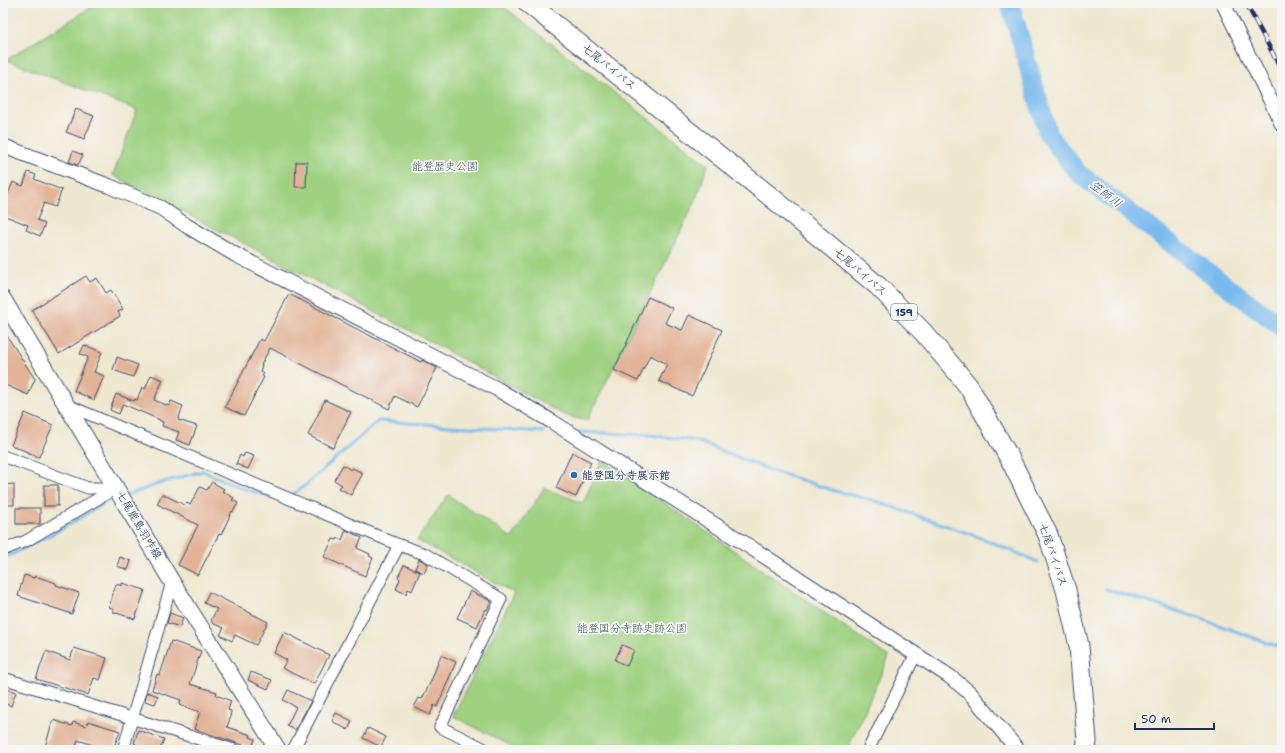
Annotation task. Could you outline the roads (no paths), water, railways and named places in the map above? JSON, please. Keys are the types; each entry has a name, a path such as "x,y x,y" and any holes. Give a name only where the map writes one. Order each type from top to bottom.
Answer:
{"highway":[{"name":"七尾バイパス","path":"528,3 776,201 878,286 923,332 969,387 1010,459 1048,535 1066,590 1080,646 1087,741 1086,750"}],"main road":[{"name":"七尾鹿島羽咋線","path":"3,298 10,320 67,405 172,582 278,750"}],"street":[{"path":"1223,3 1282,124"},
{"path":"3,146 109,186 161,208 187,226 236,255 497,389 551,421 747,544 949,676 970,693 1018,750"},
{"path":"67,405 399,545 425,554 501,599 440,727 487,750"},
{"path":"3,456 88,488 120,494"},
{"path":"3,550 26,541 120,494"},
{"path":"293,750 399,545"},
{"path":"123,750 172,582"},
{"path":"868,750 916,654"},
{"path":"3,678 234,750"}],"waterway":[{"name":"笠師川","path":"1010,3 1048,134 1078,173 1282,327"},
{"path":"292,495 307,484 378,421 543,432"},
{"path":"579,432 649,435 697,441 767,469 835,491 872,500 976,536 1038,562"},
{"path":"125,496 164,482 203,471 241,488 272,497"},
{"path":"3,559 58,531 110,500 116,498"},
{"path":"1106,589 1196,617 1282,648"}],"railway":[{"path":"1246,3 1282,71"}],"place":[{"name":"能登国分寺展示館","path":"574,475"}],"park label":[{"name":"能登歴史公園","path":"445,166"},
{"name":"能登国分寺跡史跡公園","path":"632,628"}]}
